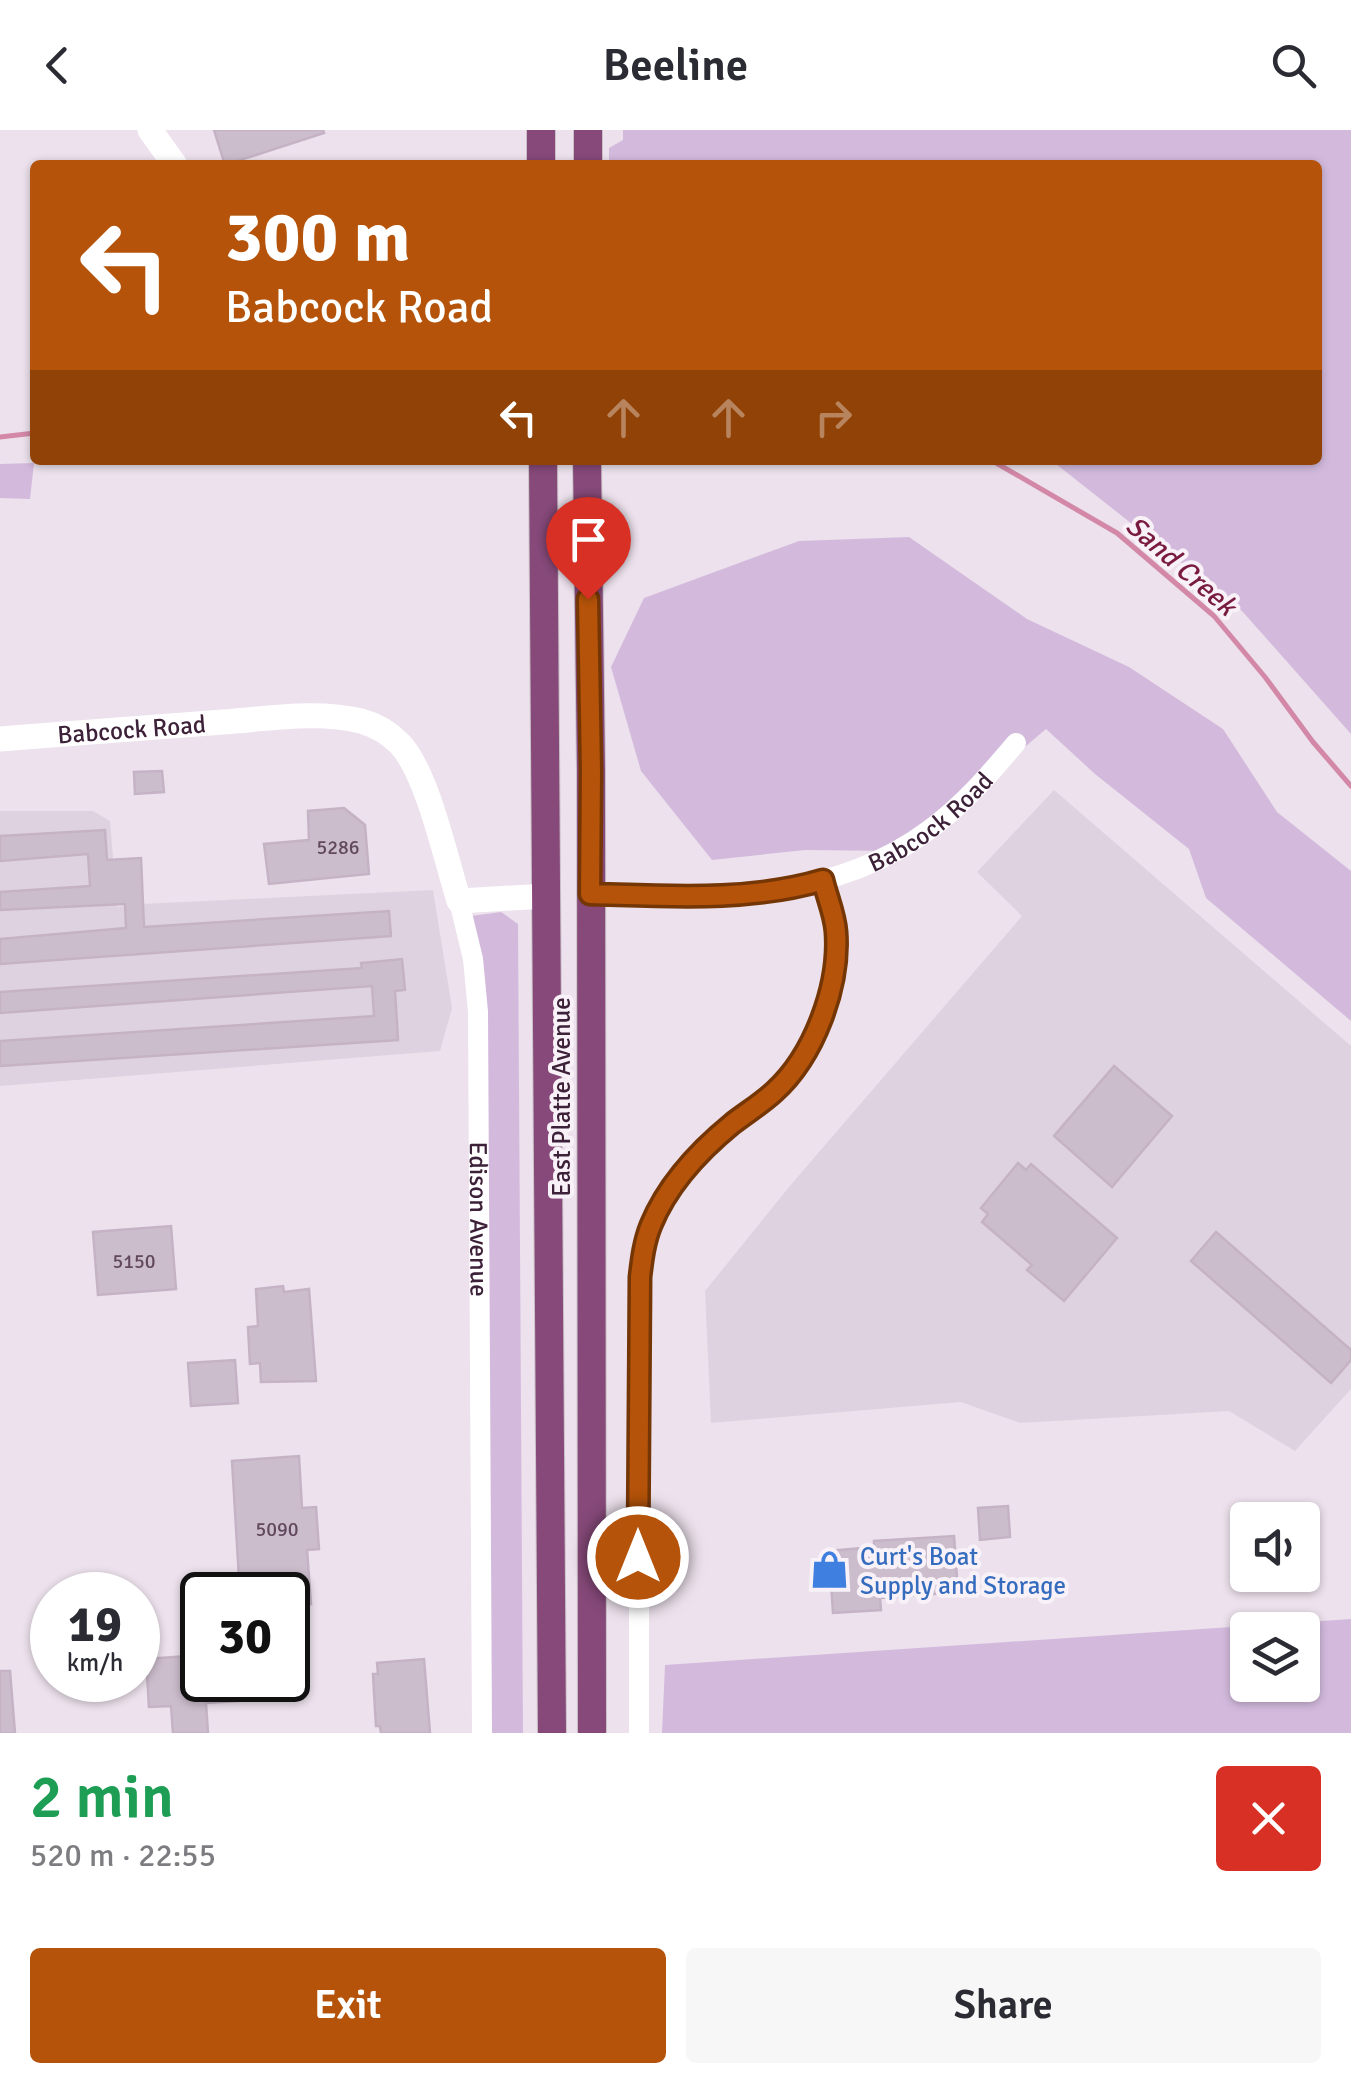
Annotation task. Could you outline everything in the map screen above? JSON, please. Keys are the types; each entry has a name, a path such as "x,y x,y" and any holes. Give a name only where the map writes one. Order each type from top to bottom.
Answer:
{"highway":[{"path":"540,130 541,160"},
{"path":"588,132 588,160"},
{"name":"East Platte Avenue","path":"542,465 552,1733"},
{"name":"East Platte Avenue","path":"587,465 592,1733"},
{"path":"547,896 560,910 572,935 590,1024"}],"street":[{"path":"130,130 150,160"},
{"path":"150,130 171,160"},
{"name":"Babcock Road","path":"0,739 282,718 340,718 380,728"},
{"name":"Edison Avenue","path":"380,728 397,741 416,768 459,901 473,959 478,1012 482,1733"},
{"name":"Babcock Road","path":"590,894 732,895 798,888 823,880 879,860 930,830 980,785 1016,743"},
{"path":"639,1733 639,1302 644,1250 650,1226 683,1174 719,1136 777,1090 813,1040 830,989 836,931 823,880"},
{"path":"459,901 547,896"}],"shaded area":[{"path":"623,130 1351,130 1351,734 1242,611 1057,465 1322,465 1322,160 609,160 609,148 623,140"},
{"path":"0,464 34,465 30,499 0,498"},
{"path":"909,537 1027,619 1129,667 1223,729 1277,812 1351,871 1351,1021 1206,898 1189,849 1046,729 895,851 805,850 712,860 641,771 611,667 644,598 799,541"},
{"path":"1054,790 1351,1046 1351,1389 1295,1451 1229,1411 1020,1423 961,1402 711,1423 705,1291 1022,916 977,872"},
{"path":"0,811 93,811 110,821 117,907 433,890 452,1008 440,1051 0,1086"},
{"path":"501,912 518,924 523,1733 487,1733 471,916"},
{"path":"1351,1619 1351,1733 662,1733 665,1665 1230,1627 1230,1702 1320,1702 1320,1621"}],"building":[{"path":"214,130 324,133 240,160 223,160"},
{"path":"162,771 164,792 135,794 134,772"},
{"path":"344,808 365,825 369,874 269,884 264,844 309,840 308,811"},
{"path":"105,830 107,860 141,858 144,927 389,911 391,936 0,964 0,939 126,928 125,904 0,910 0,892 90,886 88,854 0,861 0,836"},
{"path":"402,959 405,990 395,991 398,1040 0,1066 0,1041 374,1016 372,986 0,1013 0,992 362,968 361,963"},
{"path":"1114,1066 1172,1116 1112,1187 1054,1136"},
{"path":"1018,1163 1026,1170 1031,1164 1117,1238 1064,1301 1027,1270 1032,1265 982,1222 988,1214 981,1208"},
{"path":"171,1226 176,1289 98,1295 93,1232"},
{"path":"1216,1232 1351,1350 1351,1360 1331,1383 1191,1261"},
{"path":"283,1286 284,1292 309,1289 316,1381 261,1382 260,1363 250,1364 248,1327 258,1326 256,1289"},
{"path":"235,1360 238,1403 191,1406 188,1363"},
{"path":"299,1456 302,1508 316,1507 319,1549 307,1550 309,1572 239,1572 232,1461"},
{"path":"1008,1506 1010,1537 980,1540 978,1508"},
{"path":"954,1536 958,1592 880,1598 881,1610 833,1613 829,1551 874,1547 874,1541"},
{"path":"180,1657 180,1702 221,1702 206,1703 208,1733 173,1733 171,1706 149,1707 149,1702 160,1702 160,1658"},
{"path":"424,1659 430,1733 381,1733 380,1726 376,1726 375,1710 373,1674 378,1674 377,1663"},
{"path":"0,1671 10,1671 15,1733 0,1733"}],"waterway":[{"name":"Sand Creek","path":"0,437 30,434"},
{"name":"Sand Creek","path":"1000,465 1117,533 1214,616 1351,786"}],"place":[{"name":"Curt's Boat Supply and Storage","path":"830,1570"}],"route":[{"path":"588,599 590,894 732,895 798,888 823,880 836,931 830,989 813,1040 777,1090 730,1126 683,1174 650,1226 640,1277 638,1557"}]}
